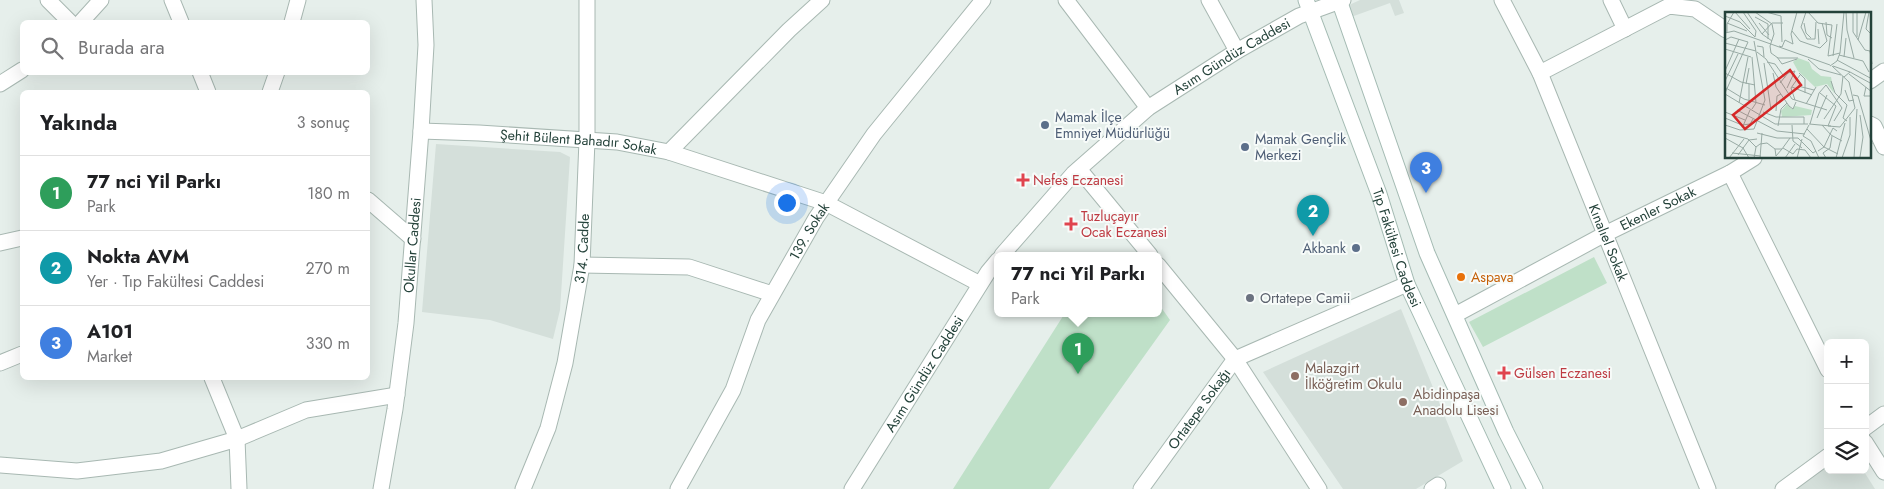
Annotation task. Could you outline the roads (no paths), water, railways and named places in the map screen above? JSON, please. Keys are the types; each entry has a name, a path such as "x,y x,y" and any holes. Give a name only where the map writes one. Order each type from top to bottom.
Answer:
{"street":[{"path":"48,0 68,20"},
{"path":"83,20 101,0"},
{"path":"172,0 180,20"},
{"path":"293,20 298,0"},
{"name":"Okullar Caddesi","path":"381,489 406,322 426,45 424,0"},
{"name":"314. Cadde","path":"523,489 548,428 556,400 565,363 582,265 587,140 588,0"},
{"name":"Şehit Bülent Bahadır Sokak","path":"421,131 617,142 669,152 789,30 822,0"},
{"name":"139. Sokak","path":"678,489 733,390 758,320 826,203 874,134 983,0"},
{"path":"1066,0 1148,108"},
{"path":"1209,0 1236,51"},
{"name":"Kınalıel Sokak","path":"1502,0 1540,73 1708,489"},
{"path":"1611,0 1625,29"},
{"path":"1341,1 1428,253 1506,432 1534,489"},
{"name":"Asım Gündüz Caddesi","path":"1005,252 1080,169 1148,108 1236,51 1299,16 1308,6 1341,1"},
{"name":"Tıp Fakültesi Caddesi","path":"1308,6 1379,194 1406,284 1503,489"},
{"path":"1540,73 1669,6 1695,9 1725,29"},
{"path":"0,84 20,71"},
{"path":"1872,80 1884,71"},
{"path":"201,75 207,90"},
{"path":"271,90 276,75"},
{"path":"1872,125 1884,147"},
{"path":"669,152 826,203 980,284"},
{"name":"Ekenler Sokak","path":"1454,315 1605,234 1730,173 1752,159"},
{"path":"1080,169 1148,252"},
{"path":"1730,173 1824,362"},
{"path":"370,202 413,239"},
{"path":"0,243 20,238"},
{"path":"582,265 689,267 772,294"},
{"name":"Asım Gündüz Caddesi","path":"852,489 980,284 994,265"},
{"path":"1162,270 1235,360 1319,489"},
{"name":"Ortatepe Sokağı","path":"1141,489 1235,360 1406,284"},
{"path":"0,363 20,355"},
{"path":"213,380 237,439 239,489"},
{"path":"0,465 77,471 161,461 237,439 306,410 396,394"},
{"path":"1869,425 1884,414"},
{"path":"1869,448 1884,472"},
{"path":"1784,489 1824,459"}],"place":[{"name":"Mamak İlçe Emniyet Müdürlüğü","path":"1045,125"},
{"name":"Mamak Gençlik Merkezi","path":"1245,147"},
{"name":"Nefes Eczanesi","path":"1023,180"},
{"name":"A101","path":"1426,193"},
{"name":"Tuzluçayır Ocak Eczanesi","path":"1071,224"},
{"name":"Nokta AVM","path":"1313,236"},
{"name":"Akbank","path":"1356,248"},
{"name":"Aspava","path":"1461,277"},
{"name":"Ortatepe Camii","path":"1250,298"},
{"name":"Gülsen Eczanesi","path":"1504,373"},
{"name":"77 nci Yil Parkı","path":"1078,374"},
{"name":"Malazgirt İlköğretim Okulu","path":"1295,376"},
{"name":"Abidinpaşa Anadolu Lisesi","path":"1403,402"}]}
